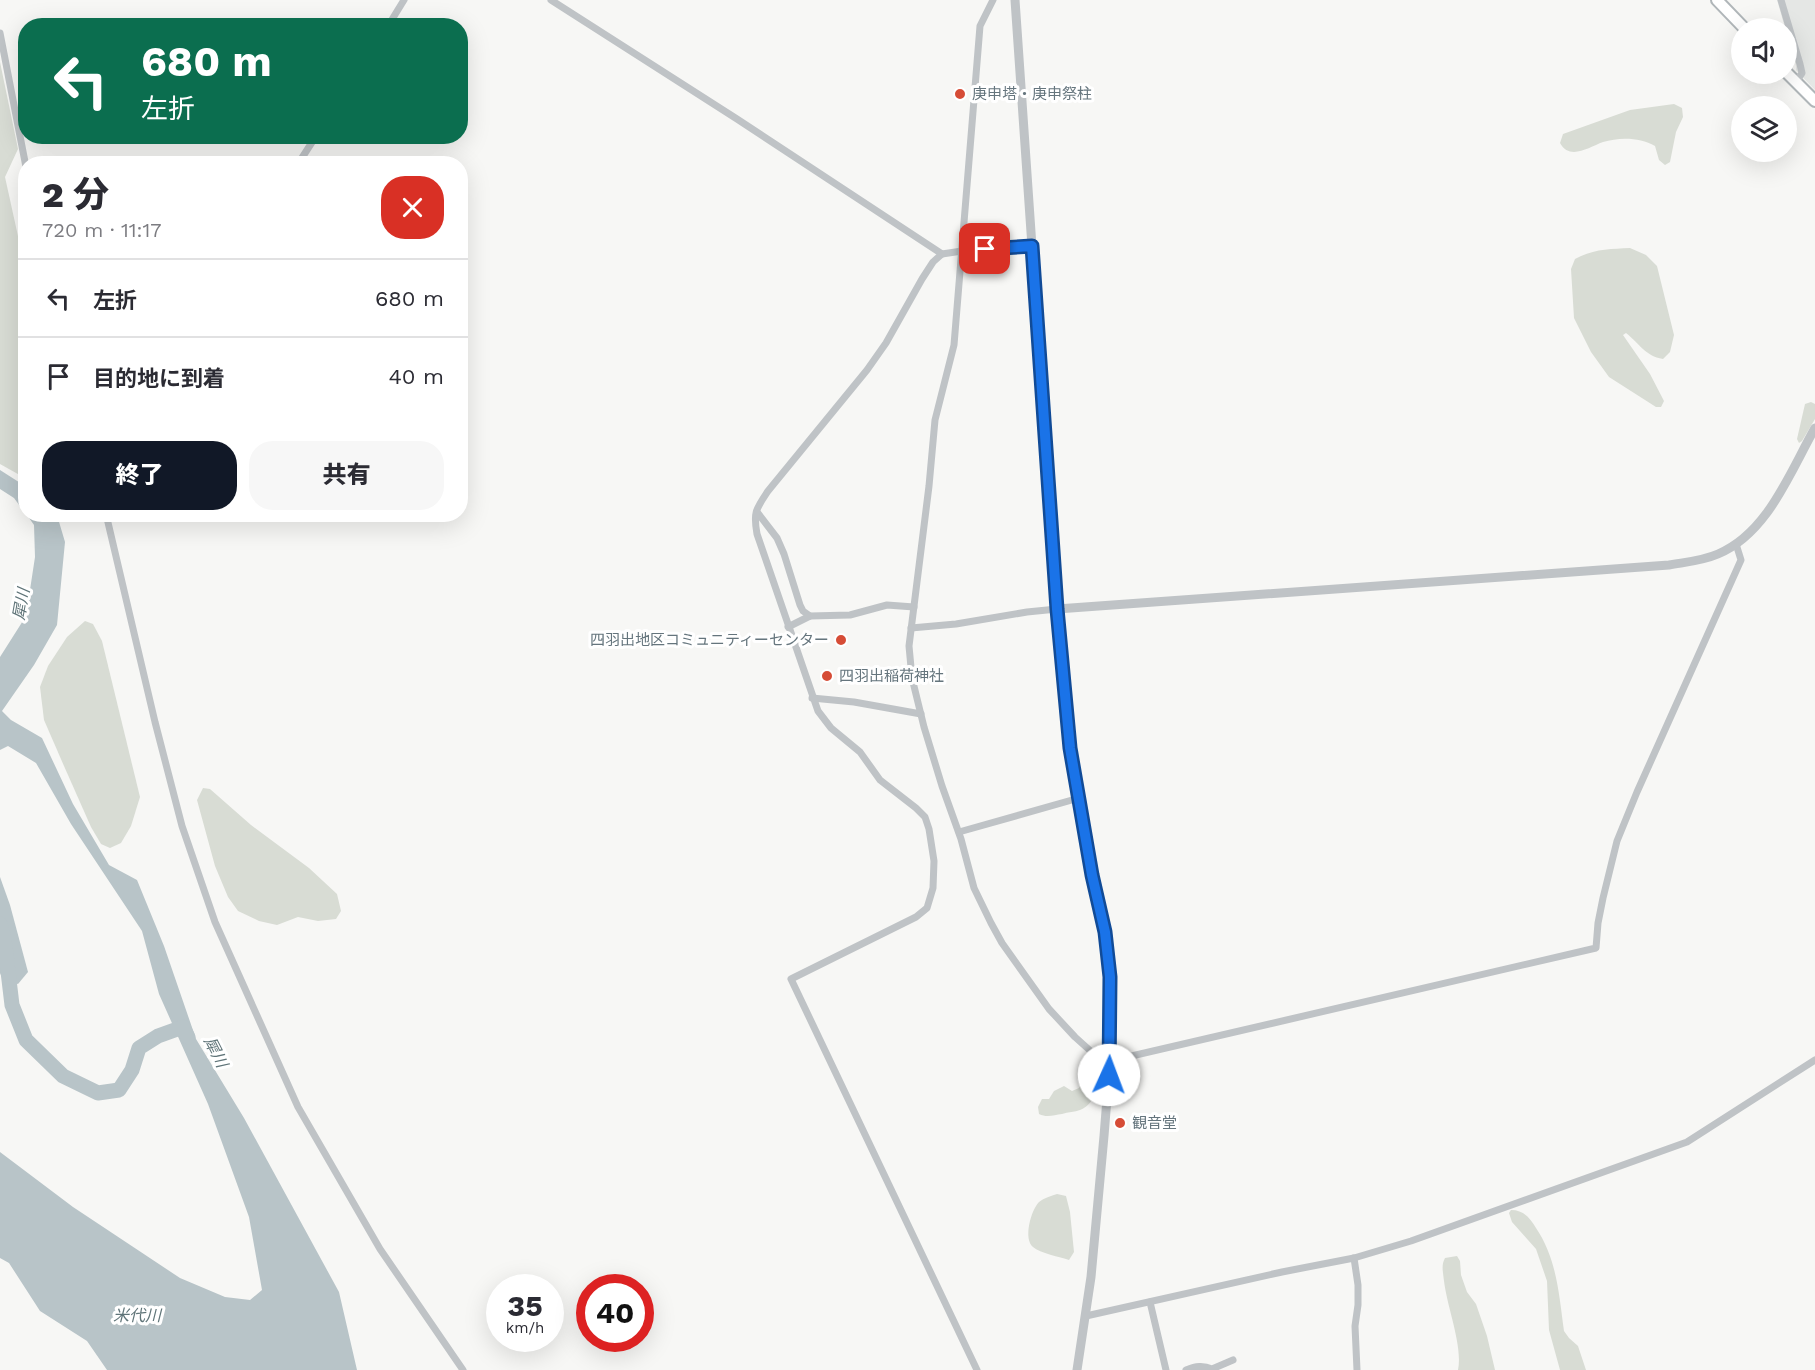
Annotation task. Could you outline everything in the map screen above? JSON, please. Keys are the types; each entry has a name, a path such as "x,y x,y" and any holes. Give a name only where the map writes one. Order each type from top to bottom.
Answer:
{"main road":[{"path":"1717,0 1734,18"},
{"path":"1797,83 1815,100"}],"street":[{"path":"393,18 404,0"},
{"path":"551,0 942,254"},
{"path":"993,0 980,26 954,345 935,420 909,646 912,678 942,786 959,832 974,888 1002,943 1049,1009 1095,1055 1110,1060 1596,948 1599,915 1617,841 1741,560 1736,544"},
{"path":"1015,0 1057,609 1070,748 1092,875 1105,932 1110,977 1110,1060 1091,1277 1077,1370"},
{"path":"1780,0 1786,18"},
{"path":"0,33 18,126"},
{"path":"1797,54 1802,73 1797,80"},
{"path":"977,1370 791,979 916,917 927,908 933,888 934,861 929,829 925,817 880,780 860,752 831,728 821,716 812,698 754,518 759,504 768,491 867,370 886,343 921,279 933,262 942,254 1032,246"},
{"path":"911,628 956,624 1057,609 1669,565 1697,561 1719,554 1736,544 1762,520 1815,428"},
{"path":"756,512 777,538 800,605 803,611 810,616"},
{"path":"108,522 154,722 179,814 215,922 298,1107 380,1249 463,1370"},
{"path":"788,627 810,616 850,615 887,605 914,607"},
{"path":"812,698 854,702 921,714"},
{"path":"959,832 1079,798"},
{"path":"1086,1316 1354,1258 1411,1241 1687,1142 1815,1060"},
{"path":"1354,1258 1358,1285 1355,1326 1357,1370"},
{"path":"1150,1302 1166,1370"},
{"path":"1186,1370 1195,1366 1206,1366 1212,1370 1233,1360"}],"shaded area":[{"path":"1777,0 1815,0 1815,90 1797,71 1797,18 1782,18"},
{"path":"0,62 18,149 5,177 18,236 18,474 0,464"},
{"path":"1674,104 1682,108 1683,117 1676,132 1670,162 1665,165 1659,160 1655,146 1636,139 1609,140 1574,152 1564,148 1560,143 1563,134 1630,110"},
{"path":"1630,248 1646,255 1657,266 1674,335 1670,352 1663,359 1647,352 1626,333 1623,335 1650,374 1664,401 1661,407 1656,407 1609,377 1591,352 1574,318 1571,269 1575,259 1595,251"},
{"path":"1811,402 1815,404 1815,419 1799,443 1797,439 1805,404"},
{"path":"85,621 93,624 102,641 140,797 131,826 121,843 110,848 101,844 91,827 44,720 40,687 48,666 67,637"},
{"path":"203,788 210,789 251,825 309,868 337,894 341,911 336,919 318,921 298,917 277,925 259,921 238,911 228,897 215,866 197,800"},
{"path":"1095,1066 1098,1084 1094,1097 1086,1107 1078,1111 1053,1115 1039,1114 1038,1107 1042,1099 1049,1099 1054,1091 1064,1086 1072,1091 1079,1088 1085,1072 1089,1067"},
{"path":"1057,1194 1066,1196 1070,1212 1074,1252 1069,1260 1036,1249 1030,1243 1029,1238 1029,1224 1036,1206 1043,1199"},
{"path":"1511,1210 1520,1211 1526,1215 1534,1224 1549,1252 1556,1278 1564,1331 1578,1346 1586,1370 1560,1370 1549,1330 1547,1281 1536,1249 1512,1222 1509,1213"},
{"path":"1457,1256 1467,1292 1476,1304 1487,1336 1495,1370 1458,1370 1458,1350 1443,1269 1445,1258"}],"water":[{"path":"0,470 18,482 18,503 14,498 0,489"},
{"name":"米代川","path":"32,522 59,522 65,542 57,625 34,665 2,711 11,720 42,738 73,804 109,865 137,880 164,946 196,1039 244,1118 339,1292 357,1370 107,1370 87,1341 40,1311 9,1263 0,1258 0,1152 73,1207 180,1278 225,1297 250,1300 262,1290 249,1217 208,1104 159,994 142,931 71,824 36,763 8,746 0,750 0,657 26,616 35,557 34,525"},
{"path":"0,877 28,972 18,984 3,980 0,973"}],"waterway":[{"name":"犀川","path":"0,924 4,938 12,1005 26,1040 63,1076 98,1093 119,1090 132,1070 139,1048 158,1036 183,1027 188,1037"}],"place":[{"name":"庚申塔・庚申祭柱","path":"960,94"},
{"name":"四羽出地区コミュニティーセンター","path":"841,640"},
{"name":"四羽出稲荷神社","path":"827,676"},
{"name":"観音堂","path":"1120,1123"}],"route":[{"path":"985,249 1032,246 1057,609 1070,748 1092,875 1105,932 1110,977 1109,1075"}]}
